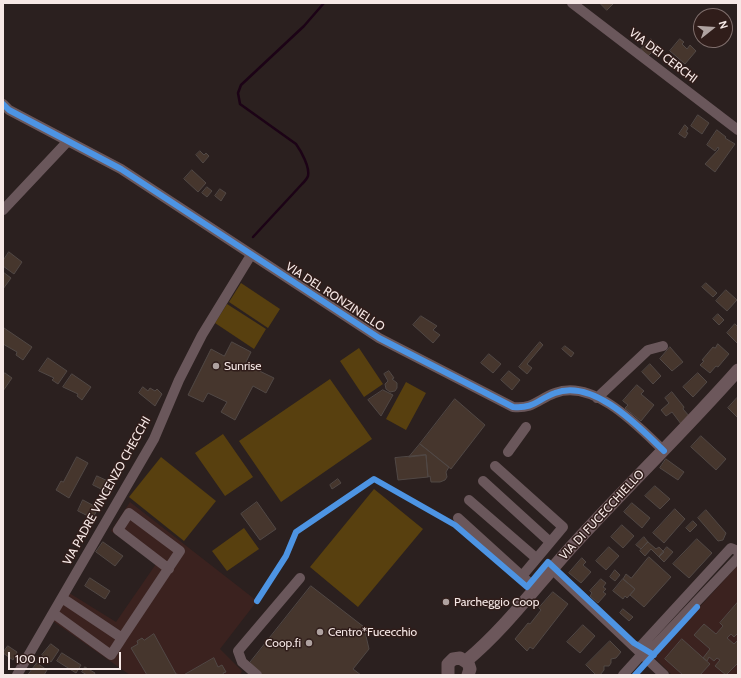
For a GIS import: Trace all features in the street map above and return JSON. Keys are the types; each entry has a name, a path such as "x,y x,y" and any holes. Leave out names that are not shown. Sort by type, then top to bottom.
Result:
{"main road":[{"name":"VIA DI FUCECCHIELLO","path":"448,675 447,668 450,661 456,658 466,660 494,635 552,569 737,373"},
{"path":"466,660 469,666 468,675"}],"street":[{"name":"VIA DEI CERCHI","path":"572,3 738,130"},
{"name":"VIA DEL RONZINELLO","path":"3,104 9,110 121,169 379,338 513,407 523,408 534,405 555,393 565,391 597,398 621,411 664,451"},
{"path":"3,210 68,141"},
{"name":"VIA PADRE VINCENZO CHECCHI","path":"17,675 154,439 202,335 251,255"},
{"path":"597,398 648,350 663,346"},
{"path":"508,452 526,427"},
{"path":"495,466 563,527 522,576"},
{"path":"483,481 550,542"},
{"path":"469,500 536,558"},
{"path":"53,613 111,655 169,569 180,551 129,513 118,530 169,569"},
{"path":"458,518 535,588"},
{"path":"642,654 640,647 731,548 738,551"},
{"path":"623,675 642,654 649,652 738,558"},
{"path":"552,569 664,675"},
{"path":"257,675 242,662 238,651 300,578"},
{"path":"62,598 122,638"}],"shaded area":[{"path":"241,283 280,309 268,328 229,302"},
{"path":"227,304 266,329 254,349 215,323"},
{"path":"359,348 383,384 364,397 340,361"},
{"path":"330,379 372,439 281,502 239,441"},
{"path":"406,382 426,393 406,430 386,419"},
{"path":"223,434 253,477 225,496 195,453"},
{"path":"161,457 216,501 184,541 129,497"},
{"path":"374,489 423,529 358,607 310,567"},
{"path":"130,502 257,601 220,649 242,671 240,675 130,675 50,619 66,591 116,622 156,564 111,531"},
{"path":"244,528 259,549 227,571 212,551"},
{"path":"738,565 738,675 672,675 654,657"}],"building":[{"path":"600,3 614,3 607,10"},
{"path":"651,39 658,46 648,56 641,49"},
{"path":"680,39 684,42 682,44 687,49 690,45 696,51 685,64 670,51"},
{"path":"698,115 709,123 702,134 691,126"},
{"path":"685,125 688,128 686,132 688,133 685,138 679,134"},
{"path":"717,130 726,137 725,138 735,144 715,172 705,164 719,149 718,147 715,151 707,145"},
{"path":"200,151 204,155 206,153 209,156 203,163 196,155"},
{"path":"192,170 206,183 198,192 184,179"},
{"path":"207,187 212,191 207,197 202,193"},
{"path":"220,189 226,193 221,201 215,196"},
{"path":"9,252 22,262 14,274 3,266 3,261"},
{"path":"3,272 11,278 3,289"},
{"path":"706,283 717,293 713,297 702,287"},
{"path":"726,290 737,300 727,311 716,301"},
{"path":"718,314 724,320 719,325 713,319"},
{"path":"421,316 437,326 433,330 440,335 433,343 413,325"},
{"path":"735,324 738,327 738,344 727,333"},
{"path":"4,328 32,347 23,360 16,355 17,352 3,344"},
{"path":"232,342 251,352 245,364 274,378 266,393 253,386 235,420 221,412 227,402 208,393 203,402 188,395 211,349 224,356"},
{"path":"540,342 543,345 527,364 532,368 527,374 519,367"},
{"path":"718,344 729,354 718,367 716,366 710,373 700,365 704,361 702,360 713,347 715,348"},
{"path":"565,346 574,353 571,357 562,349"},
{"path":"670,347 683,362 672,371 660,359"},
{"path":"489,354 501,364 493,373 481,363"},
{"path":"48,358 67,371 58,384 52,380 54,378 39,371"},
{"path":"650,364 661,376 653,384 642,372"},
{"path":"389,371 394,378 392,379 397,383 397,388 395,391 390,392 386,389 385,384 388,381 384,374"},
{"path":"509,371 520,380 512,390 501,380"},
{"path":"5,373 12,378 3,391 3,376"},
{"path":"698,373 707,382 693,397 683,387"},
{"path":"72,374 91,387 82,400 77,396 78,394 63,387"},
{"path":"637,385 644,391 641,394 654,405 641,421 625,408 628,405 623,401"},
{"path":"143,387 148,391 150,388 155,391 157,389 162,394 155,406 139,393"},
{"path":"383,390 393,395 381,416 368,400"},
{"path":"672,392 690,417 681,424 672,412 666,416 661,410 669,403 665,398"},
{"path":"737,398 738,399 738,418 728,408"},
{"path":"455,399 485,425 451,469 420,444"},
{"path":"701,436 726,459 716,470 691,447"},
{"path":"420,444 449,467 446,472 447,477 445,480 440,482 431,482 430,476 428,477 426,455 409,457"},
{"path":"426,455 428,477 398,480 395,458"},
{"path":"77,457 88,463 69,498 56,490 61,481 63,482"},
{"path":"666,459 684,472 678,480 660,468"},
{"path":"97,476 110,482 107,492 93,485"},
{"path":"338,479 341,483 332,489 330,485"},
{"path":"655,486 670,499 660,509 645,496"},
{"path":"83,500 98,508 94,516 92,514 90,517 78,511"},
{"path":"257,502 276,529 260,540 241,514"},
{"path":"632,503 650,518 642,528 624,512"},
{"path":"675,509 685,519 664,543 653,533"},
{"path":"706,510 726,533 723,540 718,541 698,518"},
{"path":"693,521 697,525 690,532 686,528"},
{"path":"622,525 634,536 623,548 611,537"},
{"path":"644,537 648,542 641,549 636,545"},
{"path":"697,539 712,553 689,578 673,564"},
{"path":"103,542 123,556 115,566 96,552"},
{"path":"648,542 656,549 659,547 664,552 659,557 651,549 645,556 640,551"},
{"path":"609,547 619,556 606,570 596,561"},
{"path":"667,547 673,552 664,562 659,557"},
{"path":"649,557 671,577 644,607 630,595 635,589 623,579 626,574 631,578"},
{"path":"582,558 586,562 583,565 591,572 581,583 569,573"},
{"path":"615,570 620,575 615,581 610,577"},
{"path":"90,578 110,591 105,599 85,586"},
{"path":"601,579 606,583 603,587 606,589 603,592 606,594 598,603 590,596 592,593 590,591"},
{"path":"623,579 635,589 627,598 625,596 623,599 613,591"},
{"name":"Centro*Fucecchio","path":"311,586 364,627 369,649 353,669 361,675 262,675 249,664"},
{"path":"553,592 568,604 533,649 530,647 527,651 515,639 528,623 530,624 541,610 539,608"},
{"path":"738,602 738,633 734,637 731,634 727,638 734,644 738,640 738,663 726,675 715,666 720,660 717,658 714,661 709,657 707,661 703,658 710,649 694,635 704,624 716,634 723,626 720,623"},
{"path":"623,609 633,617 629,621 620,613"},
{"path":"583,625 595,636 580,653 567,642"},
{"path":"154,634 176,674 181,675 147,675 131,648 138,644 137,641 142,638 144,640"},
{"path":"682,639 710,664 700,675 683,675 665,659"},
{"path":"610,641 621,652 616,658 611,659 609,666 604,666 604,670 600,675 596,675 586,665"},
{"path":"51,644 59,650 51,662 42,655"},
{"path":"8,646 17,652 13,660 3,653"},
{"path":"62,653 81,665 76,673 57,661"},
{"path":"214,658 218,667 222,665 226,672 223,673 224,675 184,675"},
{"path":"37,663 47,670 44,675 28,675"},
{"path":"85,667 95,673 94,675 87,675 82,672"}],"waterway":[{"path":"253,237 305,180 308,176 308,168 305,159 296,144 240,104 238,93 241,85 304,26 324,3"}],"cycle path":[{"path":"3,104 9,110 121,169 379,338 513,407 531,405 555,393 570,390 585,392 615,408 642,430 664,451"},
{"path":"257,601 286,556 296,532 374,479 455,525 527,587 548,562 634,643 654,655"},
{"path":"635,675 697,607"}],"place":[{"name":"Sunrise","path":"216,366"},
{"name":"Parcheggio Coop","path":"446,602"},
{"name":"Centro*Fucecchio","path":"320,632"},
{"name":"Coop.fi","path":"309,643"}]}
